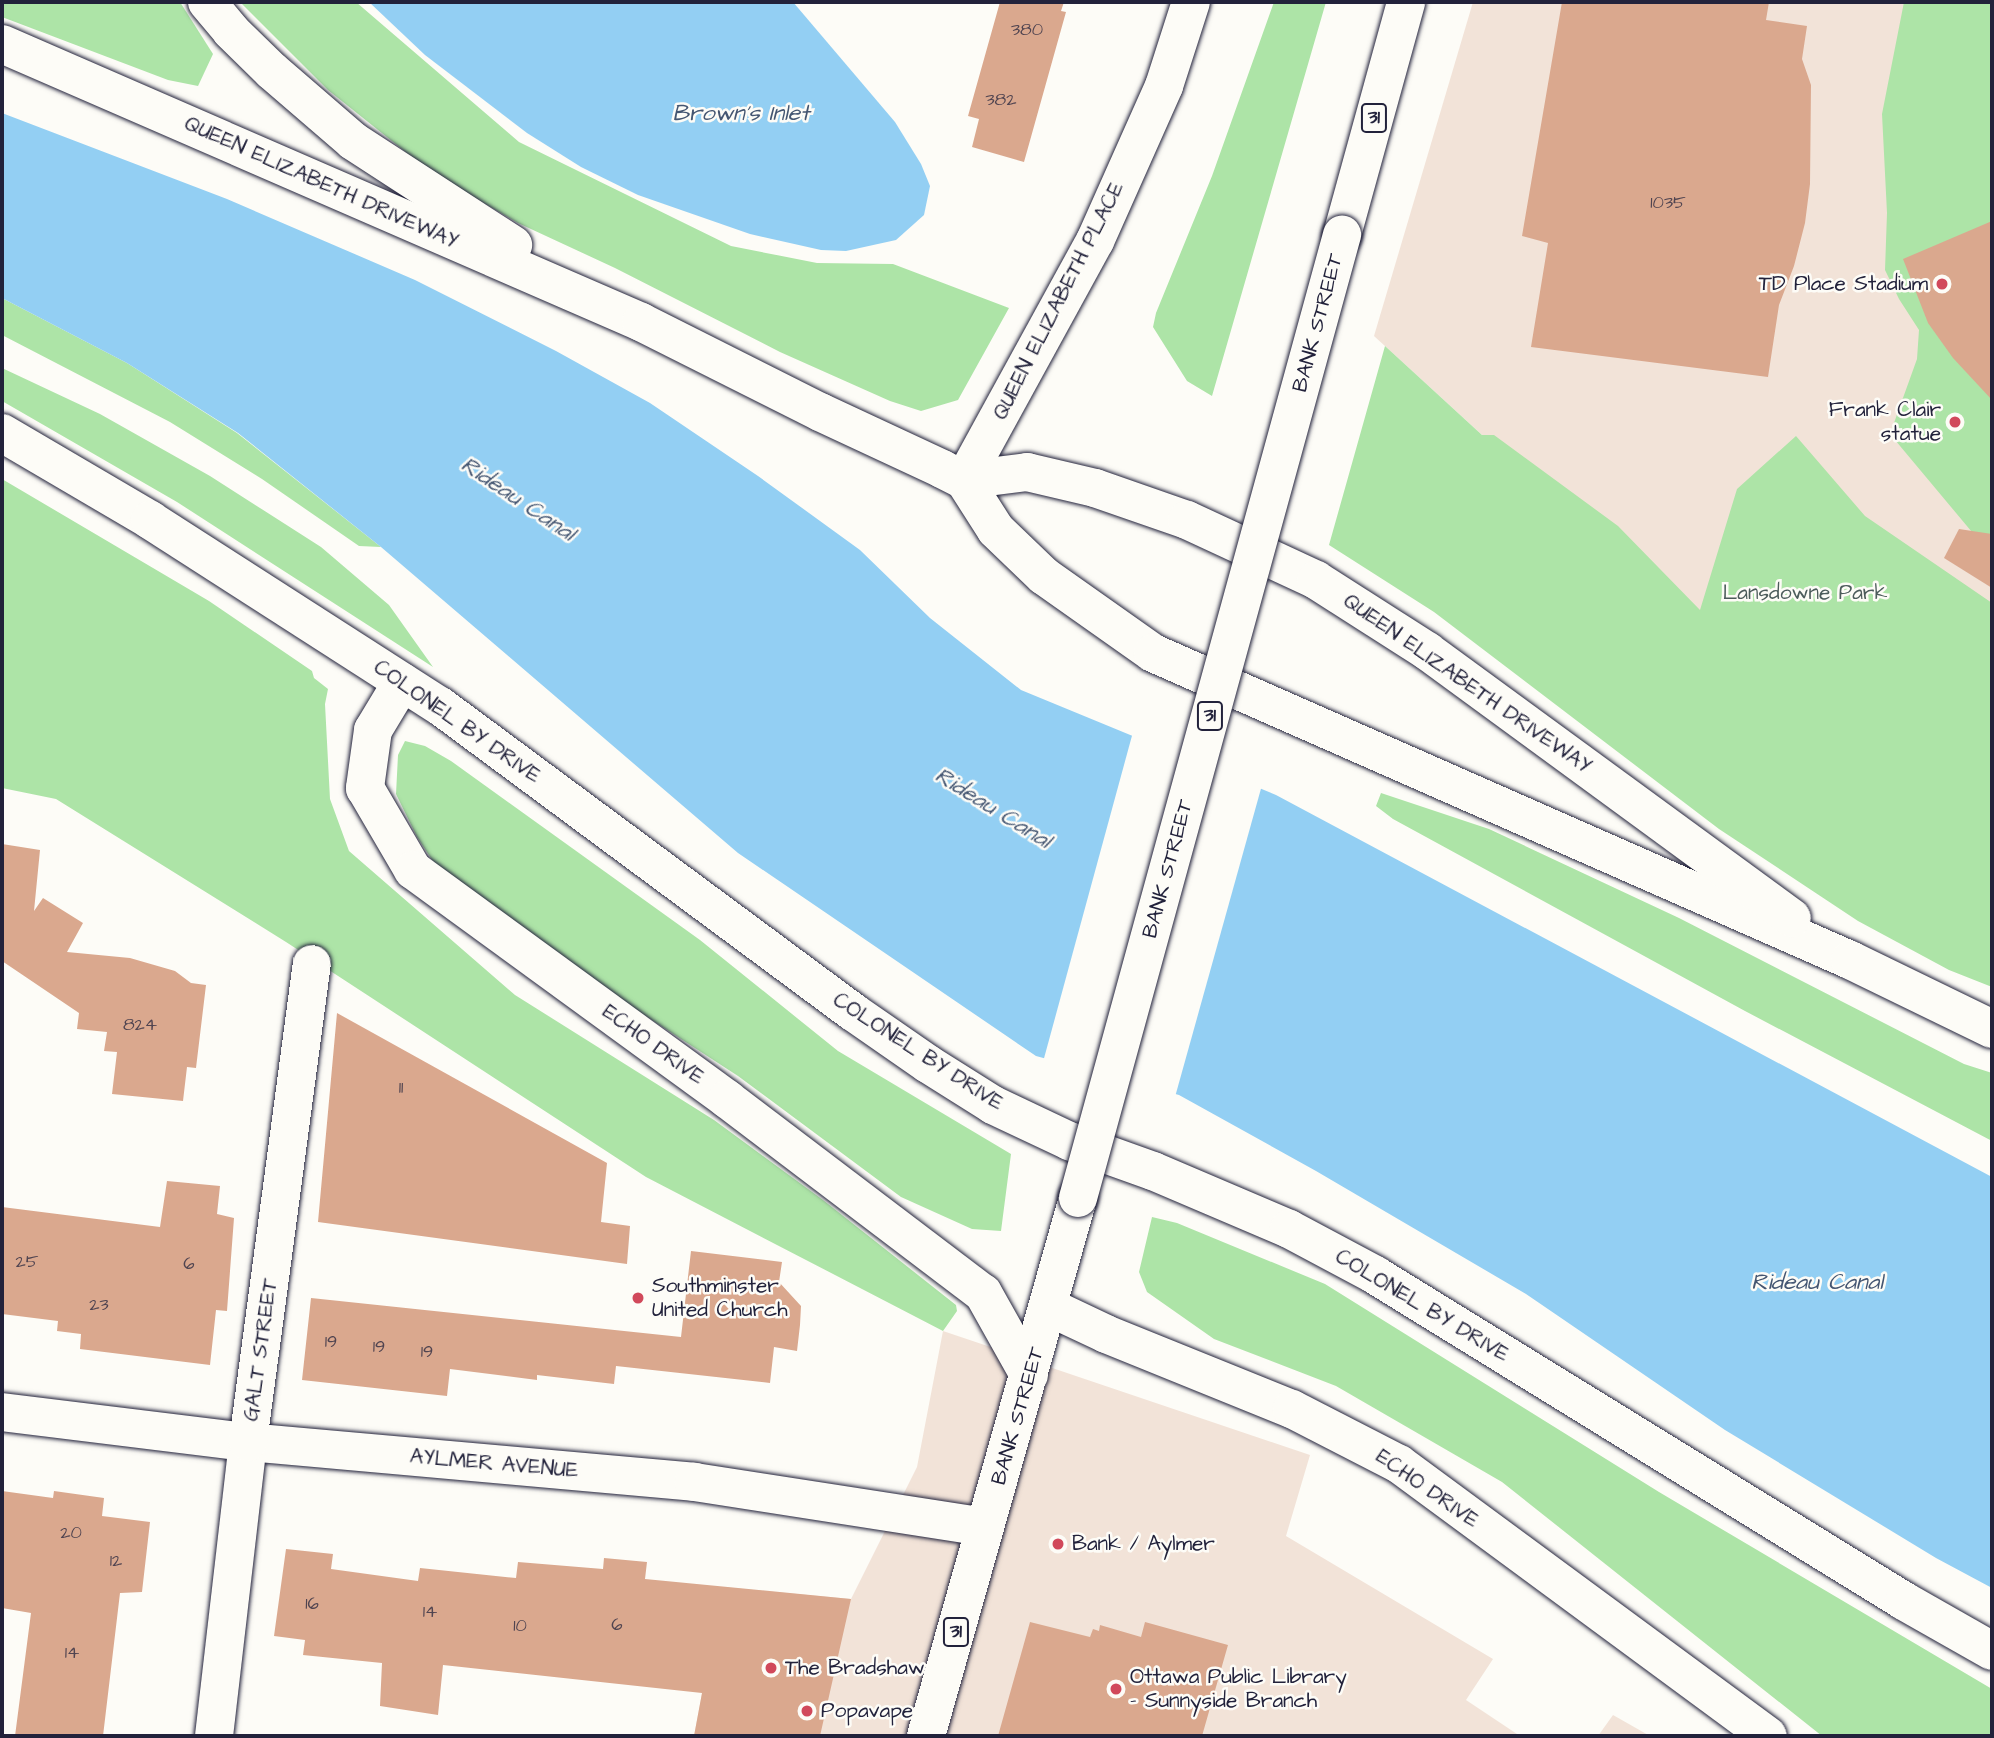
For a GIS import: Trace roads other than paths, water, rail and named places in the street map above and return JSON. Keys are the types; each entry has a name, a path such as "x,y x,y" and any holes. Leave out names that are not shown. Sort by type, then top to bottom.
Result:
{"main road":[{"name":"QUEEN ELIZABETH DRIVEWAY","path":"207,2 231,31 272,71 353,141 474,221 641,322"},
{"name":"QUEEN ELIZABETH PLACE","path":"964,481 1095,241 1164,86 1191,2"},
{"name":"BANK STREET","path":"926,1736 1049,1307 1406,2"},
{"name":"QUEEN ELIZABETH DRIVEWAY","path":"2,44 641,322 964,481 996,530 1044,576 1153,653 1850,960 1992,1029"},
{"name":"COLONEL BY DRIVE","path":"2,433 150,520 440,706 853,1012 993,1105 1069,1141 1153,1171 1289,1229 1375,1275 1892,1594 1992,1651"},
{"name":"QUEEN ELIZABETH DRIVEWAY","path":"964,481 1027,472 1095,488 1187,520 1316,580 1427,651 1850,960"},
{"name":"ECHO DRIVE","path":"402,681 373,730 365,788 413,870 727,1099 983,1293 1030,1375"},
{"name":"GALT STREET","path":"214,1736 248,1442 312,964"},
{"name":"ECHO DRIVE","path":"1049,1307 1106,1334 1292,1409 1399,1464 1768,1736"},
{"name":"AYLMER AVENUE","path":"2,1412 248,1442 694,1482 985,1527"}],"water":[{"name":"Brown's Inlet","path":"369,2 793,2 895,122 921,164 930,186 924,215 896,240 846,251 821,250 750,234 638,195 581,167 527,133 425,55"},
{"name":"Rideau Canal","path":"2,113 227,199 415,280 556,351 650,403 758,476 860,550 930,618 1021,690 1276,795 1992,1177 1992,1588 1936,1558 1725,1430 1526,1294 1316,1171 1179,1095 1036,1056 738,853 381,547 238,433 127,363 2,298"}],"place":[{"name":"TD Place Stadium","path":"1942,284"},
{"name":"Frank Clair statue","path":"1955,422"},
{"name":"Southminster United Church","path":"638,1298"},
{"name":"Bank / Aylmer","path":"1058,1544"},
{"name":"The Bradshaw","path":"771,1668"},
{"name":"Ottawa Public Library - Sunnyside Branch","path":"1116,1689"},
{"name":"Popavape","path":"807,1711"}],"park label":[{"name":"Lansdowne Park","path":"1805,593"}]}
